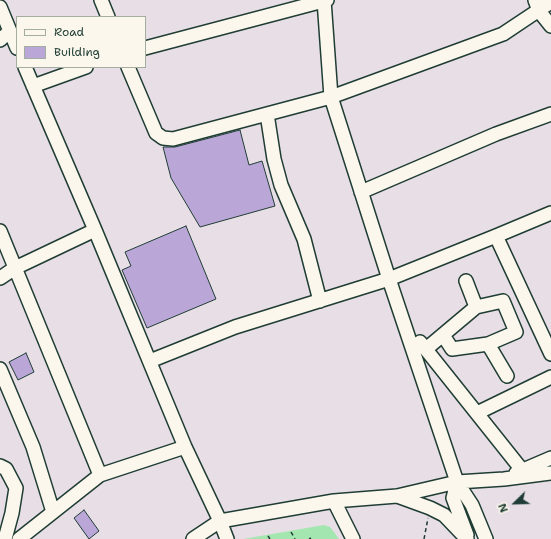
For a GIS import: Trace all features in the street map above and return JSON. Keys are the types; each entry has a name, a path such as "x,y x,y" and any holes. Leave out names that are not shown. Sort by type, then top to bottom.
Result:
{"street":[{"path":"101,0 108,16"},
{"path":"146,48 325,0 331,97 389,279 457,482 472,505 486,539"},
{"path":"128,68 156,133 163,138 172,139 331,97 503,34 537,5 551,2"},
{"path":"537,5 551,26"},
{"path":"0,7 16,46"},
{"path":"0,40 10,31"},
{"path":"25,68 95,230 185,447 227,539"},
{"path":"33,86 83,68"},
{"path":"267,114 274,159 281,185 304,239 320,301"},
{"path":"361,192 496,134 551,114"},
{"path":"150,361 235,328 389,279 551,213"},
{"path":"0,278 15,268 95,230"},
{"path":"0,231 100,475"},
{"path":"496,236 551,354"},
{"path":"466,281 476,307"},
{"path":"426,349 476,307 503,301 516,332 488,344 452,349 443,335"},
{"path":"403,321 522,470"},
{"path":"488,344 507,376"},
{"path":"0,369 33,447 53,512"},
{"path":"477,413 551,377"},
{"path":"19,539 100,475 185,447"},
{"path":"504,479 551,458"},
{"path":"0,466 6,469 16,488 12,513 5,539"},
{"path":"193,539 220,521 334,501 397,496 457,482 504,479 551,473"},
{"path":"457,482 453,498 468,539"},
{"path":"397,496 430,508 444,515 468,539"},
{"path":"334,501 353,539"}],"path":[{"path":"291,532 294,539"}],"green space":[{"path":"324,525 330,527 339,539 243,539"}],"building":[{"path":"240,130 249,165 262,161 275,206 200,227 171,178 163,147 175,147"},
{"path":"186,226 216,299 147,328 122,270 131,266 125,252"},
{"path":"26,353 34,372 18,380 9,362"},
{"path":"84,510 99,531 89,539 74,518"}]}
